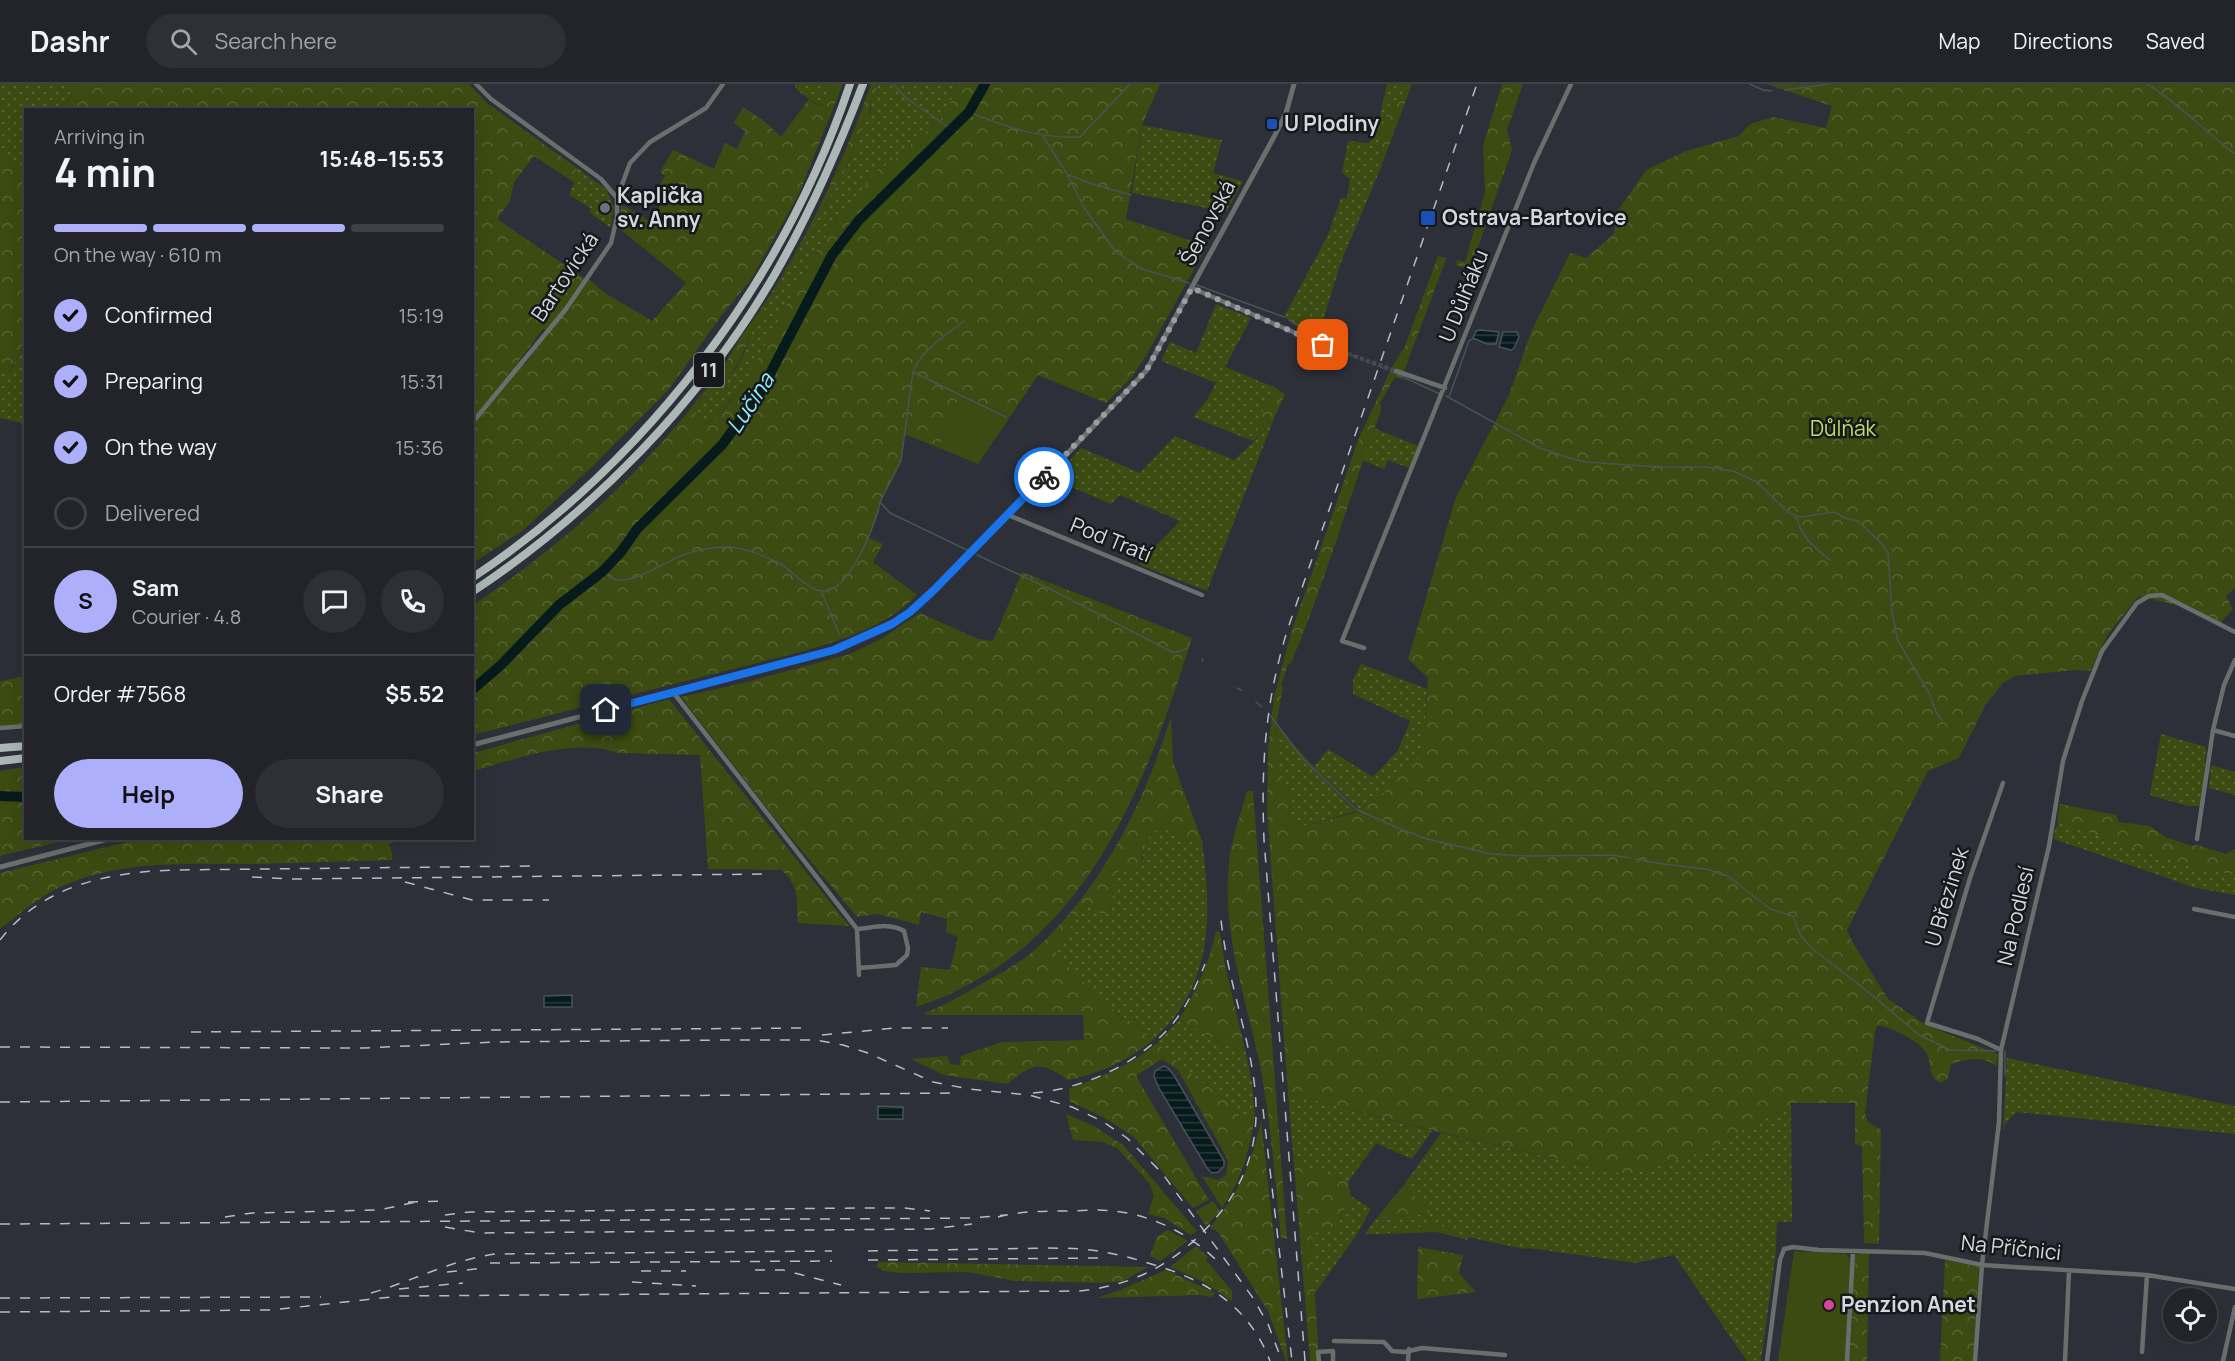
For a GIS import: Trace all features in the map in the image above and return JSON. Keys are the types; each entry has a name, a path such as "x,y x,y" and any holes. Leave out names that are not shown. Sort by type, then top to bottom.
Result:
{"highway":[{"name":"11","path":"474,577 537,530 579,493 627,447 681,387 730,321 764,269 823,153 850,84"},
{"name":"11","path":"474,591 537,545 612,479 662,427 715,362 774,275 845,133 863,84"},
{"path":"0,748 24,746"},
{"path":"0,761 24,758"}],"street":[{"path":"476,84 491,99 601,179 617,198"},
{"name":"Bartovická","path":"474,421 566,309 610,243 617,217 617,198 630,164 650,142 706,108 723,84"},
{"name":"Šenovská","path":"474,744 834,650 882,629 910,612 1008,515 1146,371 1275,135 1286,112 1294,84"},
{"name":"U Důlňáku","path":"1364,648 1342,641 1534,163 1571,84"},
{"path":"1192,288 1323,345"},
{"path":"1396,371 1445,388"},
{"name":"Pod Tratí","path":"1008,515 1202,595"},
{"name":"Na Podlesí","path":"1975,1361 1974,1342 1999,1122 2001,1050 2049,846 2063,761 2082,701 2102,651 2137,603 2149,596 2162,595 2235,632"},
{"path":"2197,839 2213,730 2224,685 2235,660"},
{"path":"672,692 858,929 860,975"},
{"path":"0,728 24,726"},
{"path":"2213,730 2235,736"},
{"name":"U Březinek","path":"2001,1050 1978,1039 1927,1023 1970,878 2003,783"},
{"path":"0,867 104,840"},
{"path":"2194,909 2235,917"},
{"path":"858,929 884,926 899,928 904,931 908,948 907,955 896,965 859,968"},
{"name":"Na Příčnici","path":"1767,1361 1780,1260 1784,1250 1793,1247 1925,1253 1982,1265 2147,1275 2235,1289"},
{"path":"1847,1361 1853,1251"},
{"path":"2065,1361 2069,1271"},
{"path":"2142,1352 2147,1275"},
{"path":"2223,1361 2235,1306"},
{"path":"1334,1341 1384,1342 1392,1351 1405,1352 1409,1349 1422,1348 1505,1354"},
{"path":"1408,1361 1409,1349"},
{"path":"1319,1361 1318,1352 1333,1351 1333,1361"}],"green space":[{"path":"0,84 75,84 74,92 63,108 24,108 23,166 0,156"},
{"path":"75,84 469,84 487,103 577,168 572,181 534,156 514,182 510,201 497,219 582,277 590,280 605,293 652,321 686,283 620,229 621,204 654,224 662,199 654,194 665,176 660,172 673,150 714,169 725,143 737,149 745,131 734,123 743,107 764,121 781,137 809,99 816,105 822,106 831,84 843,84 798,196 750,281 724,312 669,389 594,465 522,531 474,562 474,108 63,108 74,92","holes":["543,329 550,330 525,364 519,361"]},
{"path":"794,84 831,84 824,104 819,106 797,90"},
{"path":"871,84 878,84 871,102 869,118 863,126 845,171 758,319 739,362 729,377 717,381 700,399 696,414 706,423 721,413 745,383 809,263 837,219 881,166 887,165 948,112 956,84 1160,84 1142,125 1126,219 1207,246 1147,354 1131,378 1106,403 1038,375 1010,417 961,393 939,448 904,434 901,461 877,508 880,509 869,538 883,544 873,562 917,595 892,615 865,630 804,651 474,735 474,604 533,562 591,514 645,461 715,378 782,276 816,214 859,117"},
{"path":"878,84 956,84 948,112 887,165 837,219 809,263 745,383 715,419 706,423 696,414 701,399 711,386 728,377 738,366 758,319 845,171 863,125 871,113 871,102"},
{"path":"1387,84 1407,84 1402,96 1391,103 1381,130 1380,170 1341,262 1319,337 1284,317 1328,235 1341,198 1347,198 1350,179 1342,173 1348,141 1368,143 1375,137"},
{"path":"1407,84 1412,84 1380,170 1381,130 1391,103 1402,96"},
{"path":"1502,84 1523,84 1507,130 1512,150 1470,270 1456,265 1457,260 1465,262 1485,192 1483,146"},
{"name":"Důlňák","path":"1767,84 2235,84 2235,588 2226,596 2233,609 2220,623 2193,609 2139,596 2108,634 2090,671 2075,670 2015,676 2003,683 1986,704 1959,758 1928,771 1847,930 1888,999 1926,1025 1998,1054 1996,1066 1980,1059 1951,1064 1948,1078 1942,1083 1934,1078 1928,1056 1923,1048 1895,1031 1877,1026 1865,1113 1868,1122 1881,1130 1879,1244 1864,1243 1862,1146 1855,1144 1855,1103 1791,1103 1791,1106 1693,1155 1629,1175 1430,1130 1288,1093 1267,811 1268,750 1274,697 1291,633 1359,438 1392,367 1405,346 1438,256 1447,258 1401,379 1395,377 1380,403 1381,411 1326,570 1281,686 1283,687 1276,725 1279,774 1293,794 1287,819 1305,826 1353,813 1381,797 1406,763 1418,762 1424,738 1428,678 1408,659 1456,497 1509,395 1531,332 1570,253 1586,258 1614,234 1617,212 1646,170 1686,151 1739,136 1750,124 1773,117 1826,128 1832,106"},
{"path":"1142,125 1222,140 1213,173 1243,181 1226,212 1132,193"},
{"path":"0,156 24,165 24,346 9,372 0,372"},
{"path":"577,168 606,189 614,207 611,228 589,212 592,209 569,195"},
{"path":"1216,304 1251,318 1225,367 1274,387 1250,440 1193,417 1207,400 1216,383 1161,361 1170,342 1196,353"},
{"path":"24,346 24,424 0,418 0,372 10,372"},
{"path":"1274,387 1285,394 1275,416 1269,418 1263,433 1253,441 1250,440"},
{"path":"961,393 1010,417 978,464 939,448"},
{"path":"1275,416 1207,591 1138,564 1180,521 1120,495 1111,504 1053,479 1081,448 1140,473 1175,436 1234,460 1263,433 1269,418"},
{"path":"1374,428 1418,446 1409,468 1388,460 1384,469 1362,460"},
{"path":"1022,572 1192,638 1152,753 1128,808 1099,859 1065,906 1024,947 974,981 916,1007 921,967 950,970 958,937 946,932 947,919 921,912 919,925 878,914 857,917 773,816 681,697 850,654 881,639 920,613 978,639 993,641"},
{"path":"1361,664 1427,689 1424,738 1418,762 1406,764 1381,797 1359,809 1314,768 1313,770 1356,811 1305,826 1287,819 1293,794 1279,775 1276,725 1314,767 1328,749 1373,777 1398,750 1410,721 1353,694 1353,679"},
{"path":"24,676 24,726 0,728 0,681"},
{"path":"669,699 849,926 798,923 794,888 781,870 708,869 700,755 618,753 583,747 564,748 474,771 474,753"},
{"path":"1171,717 1173,762 1202,841 1191,842 1161,827 1154,832 1146,841 1136,869 1120,870 1114,876 1111,913 1101,913 1085,904 1055,952 1100,1000 1154,1039 1114,1065 1068,1080 1050,1069 1037,1067 1031,1068 1007,1084 944,1075 911,1059 947,1056 950,1064 960,1065 961,1056 1002,1042 1084,1040 1083,1015 928,1015 924,1013 952,1001 1002,973 1032,952 1062,922 1083,896 1120,840 1149,779"},
{"path":"2161,734 2206,747 2203,794 2199,806 2188,806 2150,794"},
{"path":"2211,765 2235,772 2235,795 2209,788"},
{"path":"24,767 24,840 66,840 0,856 0,771"},
{"path":"1247,791 1253,791 1287,1239 1281,1238 1261,1070 1236,960 1228,905 1231,848"},
{"path":"2060,804 2116,815 2119,822 2150,826 2165,837 2192,846 2197,845 2226,854 2235,849 2235,875 2191,867 2057,823"},
{"path":"2059,822 2191,867 2235,875 2235,895 2196,888 2054,839"},
{"path":"1161,827 1191,842 1202,841 1207,909 1203,953 1197,975 1176,1015 1154,1039 1100,1000 1055,952 1085,904 1101,913 1111,913 1114,876 1120,870 1143,859 1147,840"},
{"path":"135,840 402,840 389,844 392,860 158,865 107,872 60,887 36,901 0,929 0,873"},
{"path":"1216,931 1220,932 1225,966 1245,1049 1226,1045 1179,1020 1201,977"},
{"path":"1179,1020 1226,1045 1245,1049 1252,1083 1255,1116 1250,1115 1243,1120 1227,1100 1191,1074 1157,1043"},
{"path":"1157,1043 1191,1074 1227,1100 1243,1120 1250,1115 1255,1116 1244,1164 1222,1208 1202,1176 1218,1180 1226,1175 1228,1160 1178,1070 1162,1059 1136,1076 1209,1200 1193,1208 1133,1136 1103,1117 1070,1102 1069,1089 1126,1064"},
{"path":"2007,1058 2235,1106 2235,1134 2016,1112 2005,1124 2003,1132"},
{"path":"1288,1093 1432,1131 1412,1159 1376,1143 1348,1182 1294,1164"},
{"path":"1791,1106 1792,1222 1777,1222 1776,1251 1761,1361 1747,1361 1674,1255 1636,1263 1524,1249 1468,1237 1467,1240 1457,1237 1442,1223 1384,1234 1365,1234 1375,1220 1432,1213 1404,1185 1441,1133 1629,1175 1693,1155"},
{"path":"1066,1114 1094,1126 1124,1146 1197,1231 1191,1235 1164,1218 1148,1214 1154,1196 1149,1183 1117,1148 1102,1142 1073,1140"},
{"path":"1261,1121 1288,1361 1286,1361 1268,1311 1218,1232 1210,1228 1243,1178"},
{"path":"1294,1164 1348,1182 1352,1202 1343,1211 1336,1232 1311,1233 1319,1361 1310,1361"},
{"path":"1404,1185 1432,1213 1375,1220"},
{"path":"1351,1196 1371,1209 1357,1234 1313,1296 1311,1232 1336,1232 1343,1211 1352,1202"},
{"path":"1213,1201 1220,1211 1206,1226 1196,1211"},
{"path":"1442,1223 1457,1237 1436,1232 1384,1234"},
{"path":"1168,1230 1188,1241 1160,1261 1150,1256 1157,1236"},
{"path":"1196,1246 1208,1257 1206,1260 1232,1291 1232,1301 1202,1281 1170,1267"},
{"path":"1418,1247 1463,1255 1459,1273 1476,1292 1417,1299"},
{"path":"1794,1251 1846,1254 1850,1259 1845,1361 1778,1361"},
{"path":"1869,1252 1867,1361 1849,1361 1855,1255"},
{"path":"1945,1260 1979,1267 1973,1361 1940,1361"},
{"path":"878,1262 1148,1267 1123,1281 1103,1283 1015,1281 968,1272 902,1273 883,1271 876,1266"},
{"path":"1166,1270 1215,1293 1212,1297 1200,1295 1097,1298 1120,1290"}],"shaded area":[{"path":"1476,331 1499,332 1496,344 1487,344 1473,338"},
{"path":"1503,332 1517,332 1519,337 1511,350 1499,347"},
{"path":"572,995 572,1007 544,1007 544,996"},
{"path":"1164,1066 1175,1077 1224,1161 1224,1166 1218,1172 1212,1173 1207,1168 1160,1090 1154,1077 1155,1071"},
{"path":"878,1106 903,1107 903,1119 878,1119"}],"waterway":[{"path":"893,84 906,98 951,129"},
{"name":"Lučina","path":"474,688 501,665 559,605 602,572 621,552 637,529 722,445 760,393 832,255 859,220 969,112 985,84"},
{"path":"969,112 1023,131 1051,136 1080,137 1130,84"},
{"path":"1750,84 1772,91"},
{"path":"1785,90 1829,84"},
{"path":"2147,84 2235,154"},
{"path":"1043,136 1067,174 1085,209 1116,252 1142,269 1189,283"},
{"path":"1069,175 1131,195"},
{"path":"1194,284 1284,317"},
{"path":"1289,320 1323,342"},
{"path":"880,502 901,461 913,372 922,356 964,321"},
{"path":"1449,397 1469,341 1472,339"},
{"path":"1346,353 1356,357"},
{"path":"1390,371 1440,394"},
{"path":"913,372 1006,417"},
{"path":"1446,396 1540,448 1569,458 1586,462 1658,467 1706,467 1733,471 1757,482 1789,513 1800,517 1834,512 1858,521 1888,553 1892,612 1898,641 1942,720"},
{"path":"602,572 618,580 626,580 691,553 712,548 734,547 754,552 779,563 809,586 822,591 829,590 846,577 862,552 874,524 880,502 890,513 967,550"},
{"path":"1796,517 1805,536 1830,560"},
{"path":"977,555 1050,589 1174,653 1188,648"},
{"path":"822,593 839,634"},
{"path":"1237,688 1241,690"},
{"path":"1256,702 1262,707"},
{"path":"1270,715 1303,759 1356,809 1398,828 1427,839 1491,854 1612,855 1631,858"},
{"name":"Lučina","path":"0,796 24,797"},
{"path":"1635,859 1706,869 1728,876 1770,909 1793,916 1801,936 1813,949 1919,1035 1950,1050 1996,1051"},
{"path":"2005,1051 2005,1076"}],"tunnel":[{"path":"1323,345 1396,371"}],"railway":[{"path":"1305,1361 1264,840 1263,786 1269,709 1287,631 1477,84"},
{"path":"0,940 17,921 36,906 57,894 79,885 126,874 174,870 536,866"},
{"path":"252,877 292,879 768,874"},
{"path":"405,882 472,900 549,900"},
{"path":"0,1312 271,1310 400,1296 1079,1291 1097,1289 1130,1280 1159,1266 1200,1235 1231,1197 1249,1159 1256,1122 1254,1084 1228,964 1221,920"},
{"path":"1033,1093 1054,1090 1095,1078 1115,1069 1152,1045 1180,1014 1205,964"},
{"path":"191,1032 810,1028"},
{"path":"822,1035 895,1028 948,1028"},
{"path":"0,1047 364,1048 494,1042 734,1040 815,1040 843,1045 868,1053 933,1082 969,1089 1029,1095 1072,1107 1102,1121 1127,1138 1162,1173 1253,1298 1268,1324 1282,1361"},
{"path":"0,1102 958,1093"},
{"path":"1263,1109 1292,1361"},
{"path":"408,1202 444,1201"},
{"path":"225,1217 252,1213 379,1210 416,1202"},
{"path":"445,1215 470,1212 859,1208 905,1208 930,1211"},
{"path":"998,1217 1041,1211 1102,1210 1128,1213 1158,1222 1186,1236 1222,1266"},
{"path":"0,1224 973,1218 1006,1215"},
{"path":"445,1227 480,1233 931,1229 972,1224"},
{"path":"868,1251 1070,1248 1131,1258 1188,1277 1222,1297 1250,1324 1270,1361"},
{"path":"371,1293 463,1261 495,1254 832,1251"},
{"path":"868,1260 1099,1258"},
{"path":"490,1263 832,1261"},
{"path":"447,1272 485,1268"},
{"path":"755,1270 783,1270 841,1285"},
{"path":"641,1271 686,1271"},
{"path":"632,1282 696,1286"},
{"path":"399,1289 463,1283"},
{"path":"0,1298 321,1297"}],"way so far":[{"path":"1044,477 1146,371 1192,288 1323,345"}],"place":[{"name":"U Plodiny","path":"1272,124"},
{"name":"Kaplička sv. Anny","path":"605,208"},
{"name":"Ostrava-Bartovice","path":"1428,218"},
{"name":"Penzion Anet","path":"1829,1305"}],"route":[{"path":"606,710 834,650 892,624 910,612 957,568 1044,477"}]}
